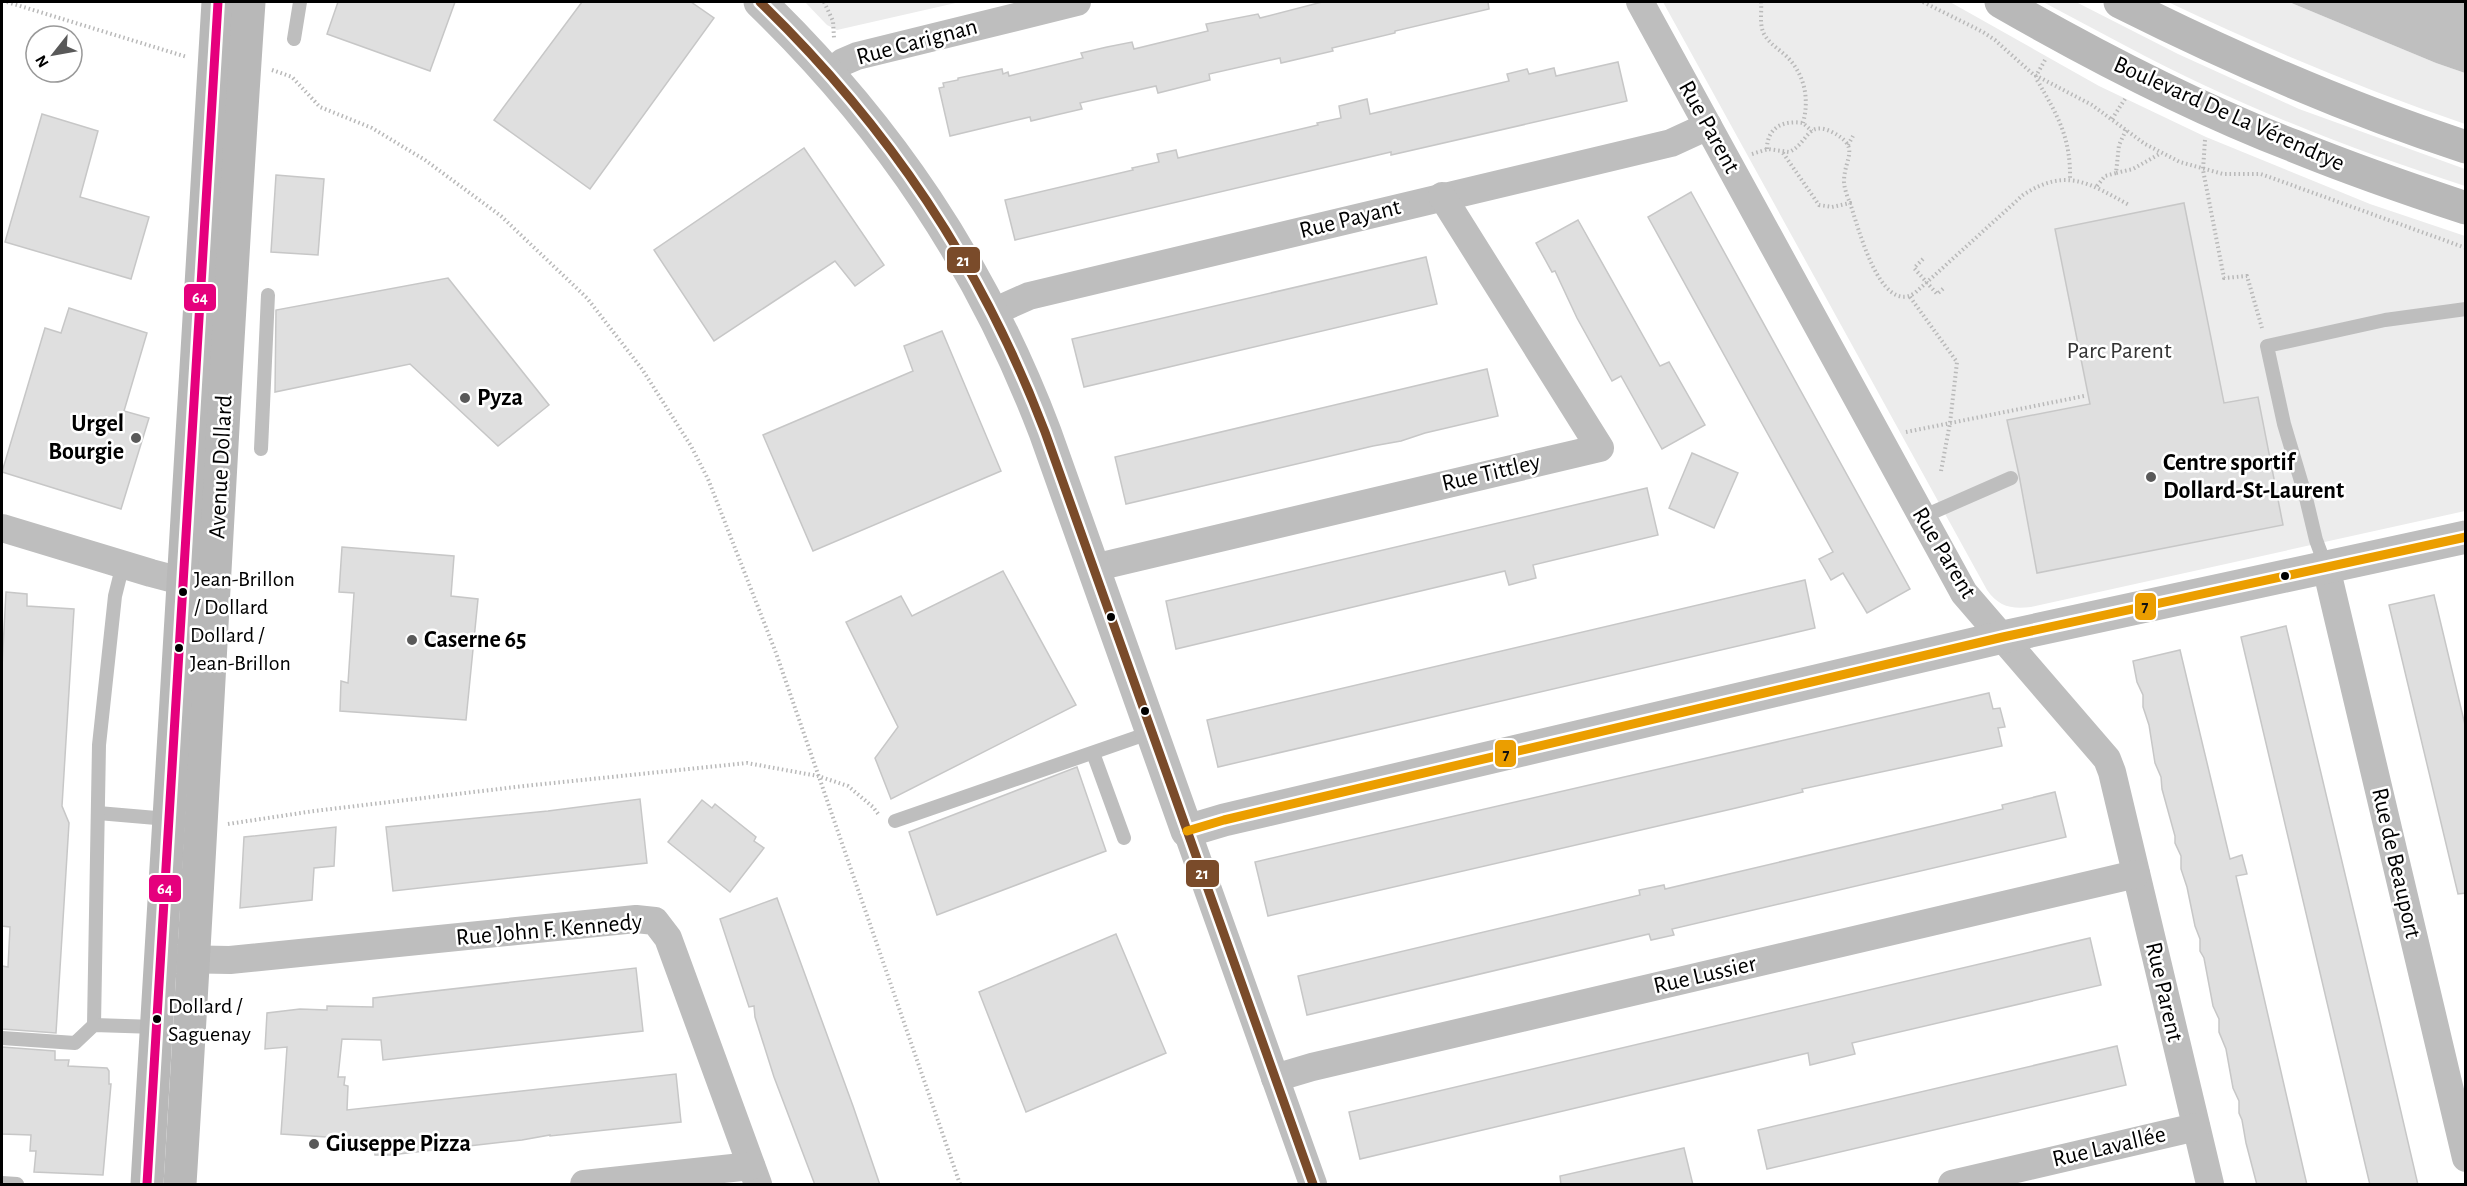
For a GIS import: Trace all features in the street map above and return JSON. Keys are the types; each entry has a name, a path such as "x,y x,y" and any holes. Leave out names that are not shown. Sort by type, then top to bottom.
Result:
{"main road":[{"name":"Avenue Dollard","path":"180,1185 215,589 224,150 215,65 218,2"},
{"name":"Avenue Dollard","path":"147,1185 182,582 193,444 224,150 249,2"},
{"name":"Boulevard De La Vérendrye","path":"2001,2 2109,61 2217,113 2303,150 2466,208"},
{"path":"2120,2 2278,77 2466,147"}],"street":[{"path":"760,2 830,72 876,129 956,247 993,312 1029,391 1313,1185"},
{"name":"Rue Carignan","path":"830,72 843,62 857,56 1077,2"},
{"name":"Rue Parent","path":"1640,2 1964,593 2107,759 2210,1185"},
{"name":"Rue Payant","path":"993,312 1029,296 1671,143 1708,126"},
{"name":"Rue Tittley","path":"1093,568 1600,448 1442,196"},
{"path":"3,532 182,582 215,589"},
{"path":"1187,831 1224,820 2003,637 2466,537"},
{"name":"Rue de Beauport","path":"2326,567 2466,1158"},
{"name":"Rue Lussier","path":"1275,1078 1323,1064 2136,874"},
{"name":"Rue John F. Kennedy","path":"160,958 194,961 230,960 636,919 655,921 668,938 754,1175"},
{"name":"Rue Lavallée","path":"1952,1185 2196,1127"},
{"path":"584,1185 754,1175"}],"lane":[{"path":"294,39 300,2"},
{"path":"261,449 268,296"},
{"path":"2326,567 2316,540 2284,424 2267,346 2385,320 2466,309"},
{"path":"1922,517 2011,478"},
{"path":"94,1025 99,745 115,596 123,564"},
{"path":"895,821 1152,732"},
{"path":"1093,753 1124,838"},
{"path":"98,813 168,819"},
{"path":"2,1038 75,1042 94,1025 156,1027"},
{"path":"2,1183 17,1185"}],"path":[{"path":"7,2 215,65"},
{"path":"825,2 835,32"},
{"path":"1761,2 1762,28 1767,39 1793,63 1802,79 1806,95 1803,123"},
{"path":"1923,2 1989,36 2036,76 2076,95 2161,153 2189,166 2223,174 2261,174 2466,248"},
{"path":"1772,55 1777,48"},
{"path":"2036,76 2048,54"},
{"path":"262,66 292,77 320,107 372,128 425,160 501,216 587,298 642,369 691,446 708,479 776,653 960,1185"},
{"path":"2036,76 2061,120 2071,160 2070,180"},
{"path":"2112,119 2127,96"},
{"path":"1767,149 1769,136 1778,126 1790,122 1803,123 1812,131"},
{"path":"1749,155 1767,149 1783,153 1795,150 1812,131 1820,128 1842,138 1851,156 1844,178 1844,188 1874,268 1884,286 1900,298 1910,297 2023,195 2038,185 2070,180 2097,186 2129,205"},
{"path":"2116,173 2119,145 2126,130"},
{"path":"2208,134 2204,146 2203,170 2224,278 2247,276 2267,346"},
{"path":"1848,146 1853,135"},
{"path":"1783,153 1819,205 1832,207 1851,203"},
{"path":"2097,186 2105,176 2133,169 2161,153"},
{"path":"1923,260 1914,268 1937,294 1945,287"},
{"path":"1910,297 1957,362 1950,423 1941,471"},
{"path":"1901,433 2084,396"},
{"path":"224,825 314,811 524,786 747,763 818,776 848,786 885,820 895,821"}],"green space":[{"path":"805,2 960,2 837,30 827,25"},
{"name":"Parc Parent","path":"1663,2 1950,2 2099,86 2206,137 2370,204 2465,236 2465,511 2031,607 2006,606 1996,600 1987,590"},
{"path":"2043,2 2076,2 2178,54 2299,109 2465,169 2465,186 2378,157 2249,105 2165,66"},
{"path":"2168,2 2289,2 2465,73 2465,124 2315,67"}],"shaded area":[{"path":"2289,2 2465,2 2465,73 2436,63"}],"building":[{"path":"338,2 455,2 430,71 327,34"},
{"path":"582,2 691,2 714,18 590,189 494,120"},
{"path":"1322,2 1488,2 1489,9 1395,31 1395,33 1332,48 1333,51 1281,63 1280,58 1209,74 1210,80 1158,93 1156,86 1080,103 1082,109 1031,121 1030,117 950,136 939,88 944,87 943,83 1002,69 1003,74 1008,72 1009,76 1083,58 1081,53 1132,42 1134,49 1208,31 1206,24 1258,14 1260,18"},
{"path":"1618,62 1627,101 1391,155 1391,152 1015,240 1005,200 1133,170 1132,168 1159,162 1157,154 1176,150 1178,158 1318,125 1317,123 1341,118 1339,106 1367,99 1370,114 1509,81 1507,74 1527,69 1529,74 1554,68 1556,76"},
{"path":"42,114 98,131 80,197 149,217 131,279 5,242"},
{"path":"804,148 884,265 855,286 835,261 714,341 654,250"},
{"path":"276,175 324,179 318,255 271,252"},
{"path":"1691,192 1910,589 1867,613 1843,573 1831,580 1819,559 1833,552 1648,217"},
{"path":"2184,203 2224,403 2258,397 2283,525 2037,573 2007,420 2090,404 2055,229"},
{"path":"1578,220 1660,366 1669,362 1705,425 1662,449 1621,376 1612,381 1577,318 1555,271 1552,272 1536,243"},
{"path":"1426,257 1437,304 1084,387 1072,339"},
{"path":"448,278 549,405 498,446 410,364 275,392 276,310"},
{"path":"69,308 147,333 124,411 149,418 121,509 2,472 45,328 61,333"},
{"path":"942,331 1001,471 813,551 763,435 913,371 904,346"},
{"path":"1487,369 1498,416 1401,441 1126,504 1115,457"},
{"path":"1692,453 1738,473 1714,528 1669,508"},
{"path":"1647,488 1658,535 1533,565 1536,578 1509,585 1505,571 1176,649 1166,601"},
{"name":"Caserne 65","path":"342,547 454,556 451,596 478,599 466,720 340,711 341,681 348,683 354,593 339,592"},
{"path":"1003,571 1076,705 891,799 875,758 898,727 846,622 901,596 912,616"},
{"path":"1805,580 1815,628 1218,767 1207,720"},
{"path":"6,592 27,594 27,606 74,609 62,806 69,823 56,1033 2,1029 2,966 8,967 10,927 2,926 2,667"},
{"path":"2434,595 2466,729 2466,893 2458,894 2389,605"},
{"path":"2286,626 2418,1185 2370,1185 2241,637"},
{"path":"2180,650 2230,859 2242,855 2247,874 2236,876 2307,1185 2257,1185 2239,1113 2239,1101 2233,1088 2226,1049 2219,1032 2219,1019 2213,1006 2204,958 2200,951 2200,939 2181,869 2181,856 2175,843 2161,777 2155,763 2149,725 2143,707 2143,695 2137,682 2133,661"},
{"path":"1989,693 1993,709 2000,708 2005,727 1998,728 2002,746 1802,789 1803,792 1736,808 1268,916 1255,862"},
{"path":"1077,767 1106,851 937,915 909,832"},
{"path":"2055,792 2066,837 1672,929 1674,935 1651,940 1649,934 1307,1015 1298,976 1640,895 1639,890 1664,885 1665,889 2003,809 2002,805"},
{"path":"640,799 647,863 393,891 386,827 548,811"},
{"path":"702,800 712,808 715,804 756,837 754,841 764,848 730,892 668,842"},
{"path":"336,827 334,866 314,868 312,900 240,908 244,837"},
{"path":"777,898 880,1185 815,1185 774,1077 755,1017 754,1006 749,1007 720,919"},
{"path":"1116,934 1166,1053 1026,1112 979,992"},
{"path":"2090,938 2101,985 1852,1043 1855,1054 1810,1065 1808,1053 1360,1159 1349,1112"},
{"path":"636,968 643,1031 383,1060 381,1040 342,1039 338,1077 345,1077 344,1085 348,1086 347,1110 676,1074 681,1122 550,1135 390,1155 375,1155 373,1140 281,1134 287,1047 265,1049 267,1013 300,1009 327,1010 327,1006 373,1007 373,998"},
{"path":"2117,1046 2126,1085 1767,1169 1758,1130"},
{"path":"2,1047 55,1051 55,1060 69,1060 68,1066 107,1068 109,1084 111,1084 103,1175 34,1172 36,1151 30,1151 31,1135 2,1134"},
{"path":"1684,1148 1693,1185 1561,1185 1560,1176"}],"transit line":[{"name":"64","path":"147,1184 218,2"},
{"name":"21","path":"760,2 850,98 890,148 960,255 1020,370 1045,432 1313,1184"},
{"name":"7","path":"1187,831 1224,820 2003,637 2466,537"}],"place":[{"name":"Pyza","path":"465,398"},
{"name":"Urgel Bourgie","path":"136,438"},
{"name":"Centre sportif Dollard-St-Laurent","path":"2151,477"},
{"name":"Jean-Brillon / Dollard","path":"183,592"},
{"name":"Caserne 65","path":"412,640"},
{"name":"Dollard / Jean-Brillon","path":"179,648"},
{"name":"Dollard / Saguenay","path":"157,1019"},
{"name":"Giuseppe Pizza","path":"314,1144"}]}
